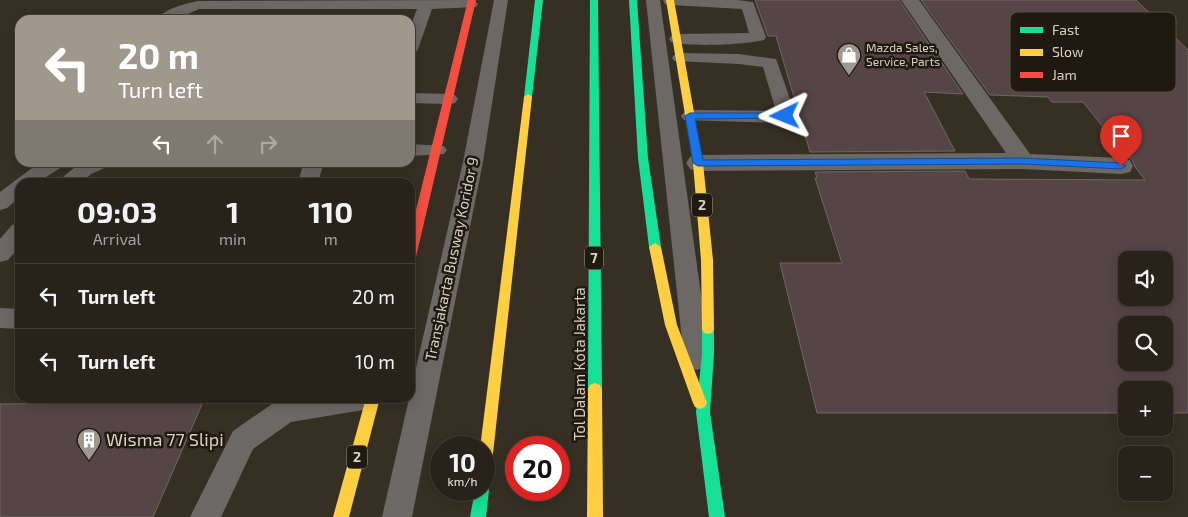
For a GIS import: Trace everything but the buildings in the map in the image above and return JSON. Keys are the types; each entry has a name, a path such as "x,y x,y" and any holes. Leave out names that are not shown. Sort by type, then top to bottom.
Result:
{"highway":[{"path":"488,436 539,0"},
{"name":"Tol Dalam Kota Jakarta","path":"594,0 595,517"},
{"path":"633,0 644,172 655,252 669,315 703,412"},
{"name":"2","path":"664,0 677,39 698,163 707,260 708,354 703,412 717,517"},
{"path":"415,237 471,2"},
{"name":"2","path":"341,517 372,403"},
{"path":"478,517 480,501"}],"street":[{"path":"910,0 1023,161"},
{"path":"698,163 1023,161 1121,166"}],"lane":[{"name":"Transjakarta Busway Koridor 9","path":"397,517 474,162 501,0"},
{"path":"677,39 758,37 748,5 664,0 703,412"},
{"path":"173,15 184,9 198,5 426,4 471,2"},
{"path":"415,35 426,4"},
{"path":"680,58 739,59 770,62 786,113 783,116 690,116"},
{"path":"415,98 449,99"},
{"path":"415,150 437,150"},
{"path":"31,178 48,167"},
{"path":"74,178 89,167"},
{"path":"0,202 15,190"},
{"path":"0,254 15,236"},
{"path":"0,318 15,318"},
{"path":"206,517 243,440 285,411 329,403"}],"traffic: fast":[{"path":"528,97 539,0"},
{"path":"594,0 595,389"},
{"path":"633,0 643,158 655,247"},
{"path":"708,329 708,354 703,412 717,517"},
{"path":"478,517 480,501"}],"traffic: slow":[{"path":"670,0 698,163 707,260 708,329"},
{"path":"488,436 528,97"},
{"path":"655,247 671,325 700,403"},
{"path":"595,389 595,517"},
{"path":"341,517 372,403"}],"traffic: jam":[{"path":"415,236 472,0"}],"place":[{"name":"Mazda Sales, Service, Parts","path":"849,76"},
{"name":"Wisma 77 Slipi","path":"89,461"}],"route":[{"path":"785,116 690,116 698,163 1023,161 1121,166"}]}
